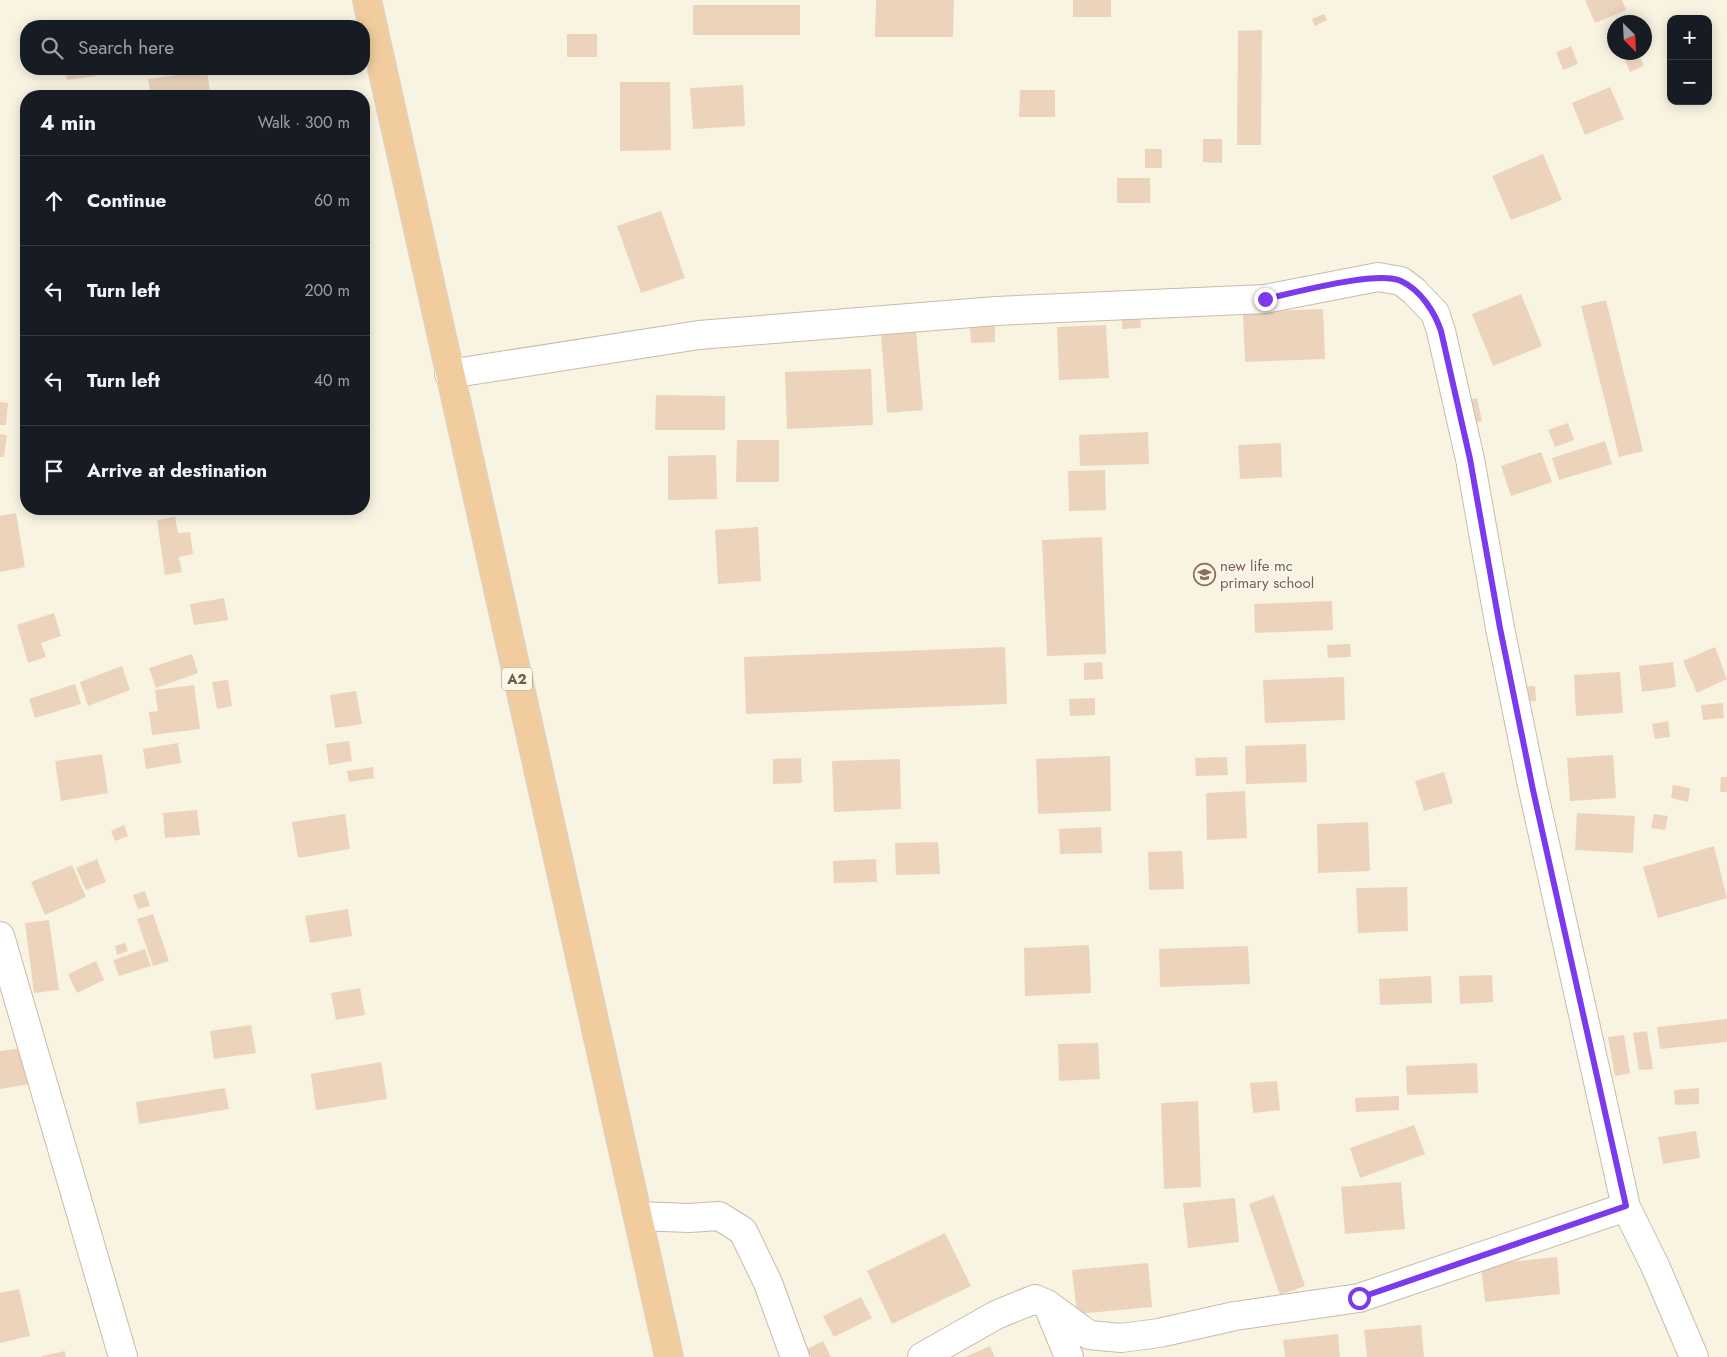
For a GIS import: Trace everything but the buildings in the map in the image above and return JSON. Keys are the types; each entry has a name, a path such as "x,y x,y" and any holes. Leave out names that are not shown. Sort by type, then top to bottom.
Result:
{"highway":[{"name":"A2","path":"367,0 669,1357"}],"street":[{"path":"449,374 699,335 996,311 1265,299 1378,277 1401,281 1414,291 1435,314 1441,331 1470,459 1500,628 1533,790 1626,1206 1656,1268 1694,1357"},
{"path":"0,936 123,1357"},
{"path":"922,1357 955,1337 1015,1306 1035,1299 1047,1304 1088,1335 1121,1338 1159,1333 1235,1316 1359,1298 1626,1206"},
{"path":"638,1216 689,1218 719,1216 744,1231 768,1283 795,1357"},
{"path":"1047,1304 1069,1357"}],"place":[{"name":"new life mc primary school","path":"1204,575"}],"route":[{"path":"1265,299 1378,277 1401,281 1414,291 1435,314 1441,331 1470,459 1500,628 1533,790 1561,912 1577,994 1626,1206 1359,1298"}]}
